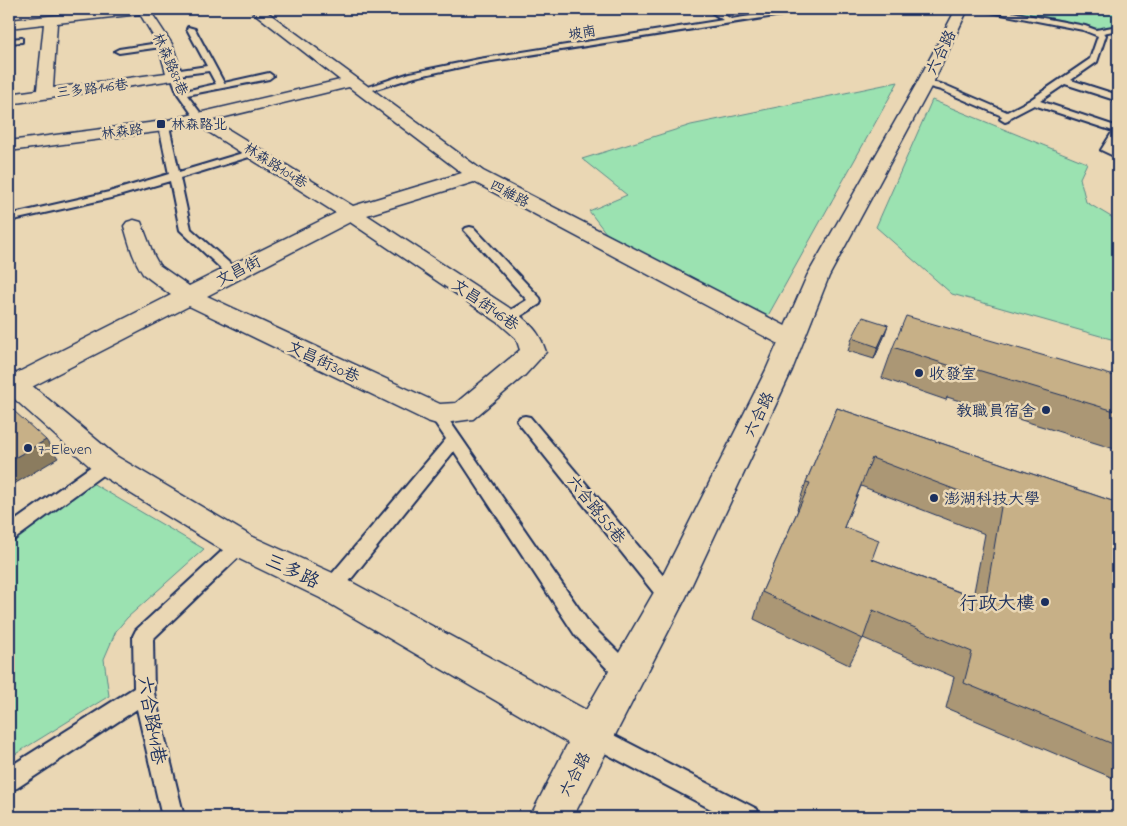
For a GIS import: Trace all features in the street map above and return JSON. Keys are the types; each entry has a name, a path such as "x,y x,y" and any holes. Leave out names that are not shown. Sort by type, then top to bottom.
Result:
{"street":[{"path":"9,24 54,15 146,9"},
{"name":"林森路87巷","path":"146,9 165,44 174,74"},
{"name":"四維路","path":"255,9 476,175 790,339"},
{"name":"六合路","path":"552,817 626,674 669,597 779,370 790,339 818,276 925,83 962,9"},
{"path":"45,94 54,15"},
{"name":"三多路146巷","path":"9,99 174,74"},
{"name":"林森路","path":"9,146 164,126 357,86"},
{"name":"林森路104巷","path":"200,119 256,152 351,213"},
{"name":"文昌街","path":"10,385 351,213 476,175"},
{"name":"文昌街46巷","path":"351,213 508,318 528,334 534,352 463,412"},
{"name":"文昌街30巷","path":"134,226 143,256 151,269 187,296 437,414 463,412"},
{"name":"三多路","path":"10,385 106,464 240,545 332,588 594,736"}],"lane":[{"path":"710,9 730,20"},
{"path":"754,9 766,15"},
{"name":"坡南","path":"357,86 479,61 807,9"},
{"path":"925,83 944,88 1006,117 1033,102 1094,60 1102,35 1096,32 1030,16 986,9"},
{"path":"1096,32 1118,28"},
{"path":"191,29 221,86"},
{"path":"9,41 19,40"},
{"path":"118,42 121,61"},
{"path":"119,51 165,44"},
{"path":"174,74 212,68"},
{"name":"林森路87巷","path":"174,74 182,94 200,119"},
{"path":"182,94 269,76"},
{"path":"1063,80 1118,98"},
{"path":"1033,102 1118,130 1106,150 1118,155"},
{"path":"164,126 186,230 232,272"},
{"path":"9,218 111,195 256,152"},
{"path":"470,230 535,301 508,318"},
{"path":"437,414 582,630 626,674"},
{"name":"六合路55巷","path":"525,422 669,597"},
{"path":"332,588 454,440"},
{"path":"9,534 106,464"},
{"name":"六合路41巷","path":"173,817 144,693 142,636 240,545"},
{"path":"9,780 144,693"},
{"path":"594,736 749,817"}],"green space":[{"path":"998,9 1118,9 1118,26 1100,30 1062,20"},
{"path":"898,82 765,321 606,233 589,211 627,195 582,159 691,125"},
{"path":"932,100 1087,163 1080,178 1086,202 1118,221 1118,341 952,294 876,227"},
{"path":"92,483 204,549 127,618 116,631 104,659 109,696 9,758 9,544"}],"building":[{"path":"906,316 1118,377 1118,412 961,365 960,369 893,347"},
{"path":"863,317 888,325 878,347 852,338"},
{"name":"行政大樓","path":"837,408 1118,503 1118,746 964,683 972,652 873,610 863,639 762,592 810,483 806,482","holes":["872,458 1001,507 985,602 872,559 879,540 844,527"]},
{"path":"14,411 46,440 9,461 9,414"}],"place":[{"name":"林森路北","path":"161,124"},
{"name":"收發室","path":"919,373"},
{"name":"教職員宿舍","path":"1046,410"},
{"name":"7-Eleven","path":"28,448"},
{"name":"澎湖科技大學","path":"934,498"},
{"name":"行政大樓","path":"1045,602"}]}
